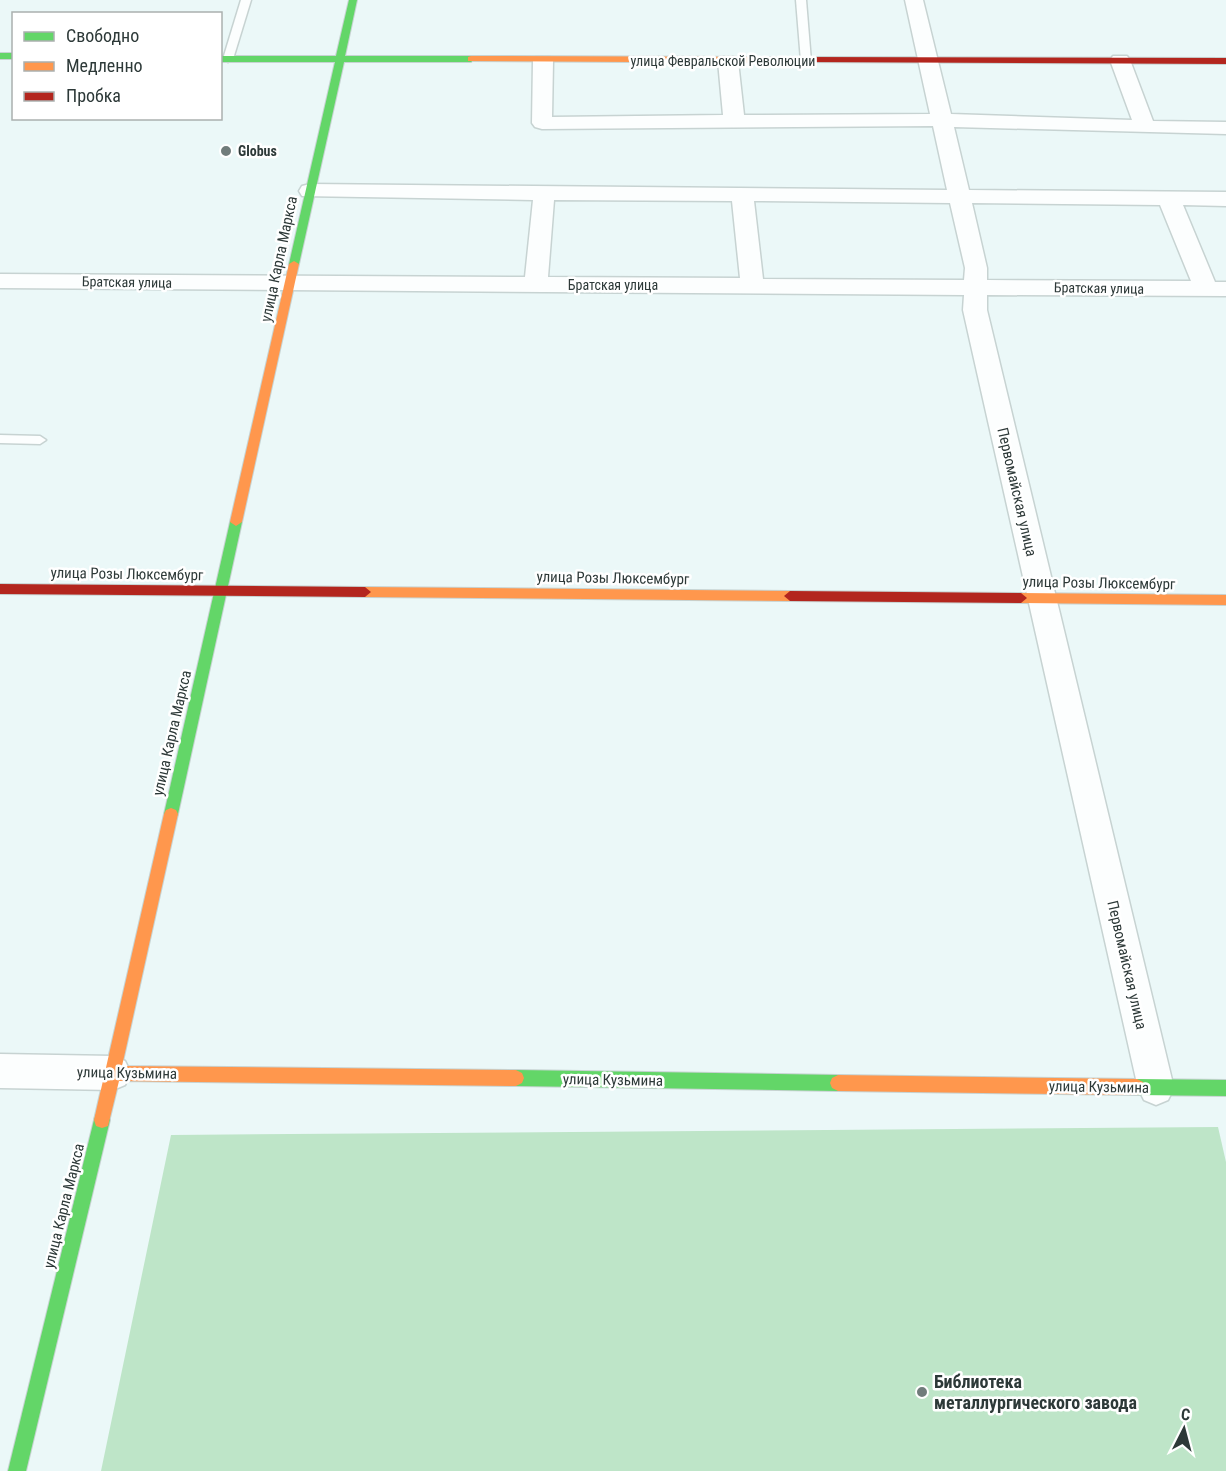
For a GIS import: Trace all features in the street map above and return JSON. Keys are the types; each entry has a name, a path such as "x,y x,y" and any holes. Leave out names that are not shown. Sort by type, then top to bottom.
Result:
{"street":[{"name":"улица Карла Маркса","path":"17,1471 113,1072 353,0"},
{"name":"Первомайская улица","path":"914,0 976,268 975,310 1156,1088"},
{"name":"улица Февральской Революции","path":"224,59 1226,61"},
{"path":"1120,60 1145,127"},
{"path":"543,61 542,123 941,120 1226,128"},
{"path":"728,61 734,122"},
{"path":"310,191 1226,199"},
{"path":"536,285 544,194"},
{"path":"742,196 752,285"},
{"path":"1169,199 1216,289"},
{"name":"Братская улица","path":"0,281 1216,289"},
{"name":"улица Розы Люксембург","path":"0,589 1226,600"},
{"name":"улица Кузьмина","path":"0,1071 1226,1088"}],"lane":[{"path":"224,59 246,0"},
{"path":"801,0 806,61"},
{"path":"0,439 40,440"}],"green space":[{"path":"1218,1127 1226,1162 1226,1471 101,1471 171,1135"}],"traffic: fast":[{"path":"294,264 353,0"},
{"path":"0,56 12,56"},
{"path":"222,59 471,59"},
{"path":"171,814 236,522"},
{"path":"516,1078 838,1083"},
{"path":"1137,1087 1226,1088"},
{"path":"17,1471 102,1120"}],"traffic: slow":[{"path":"471,59 802,60"},
{"path":"236,522 294,264"},
{"path":"365,592 790,596"},
{"path":"1021,598 1226,600"},
{"path":"102,1120 171,814"},
{"path":"113,1073 516,1078"},
{"path":"838,1083 1137,1087"}],"traffic: jam":[{"path":"802,60 1226,61"},
{"path":"0,589 365,592"},
{"path":"790,596 1021,598"}],"place":[{"name":"Globus","path":"226,151"},
{"name":"Библиотека металлургического завода","path":"922,1392"}]}
